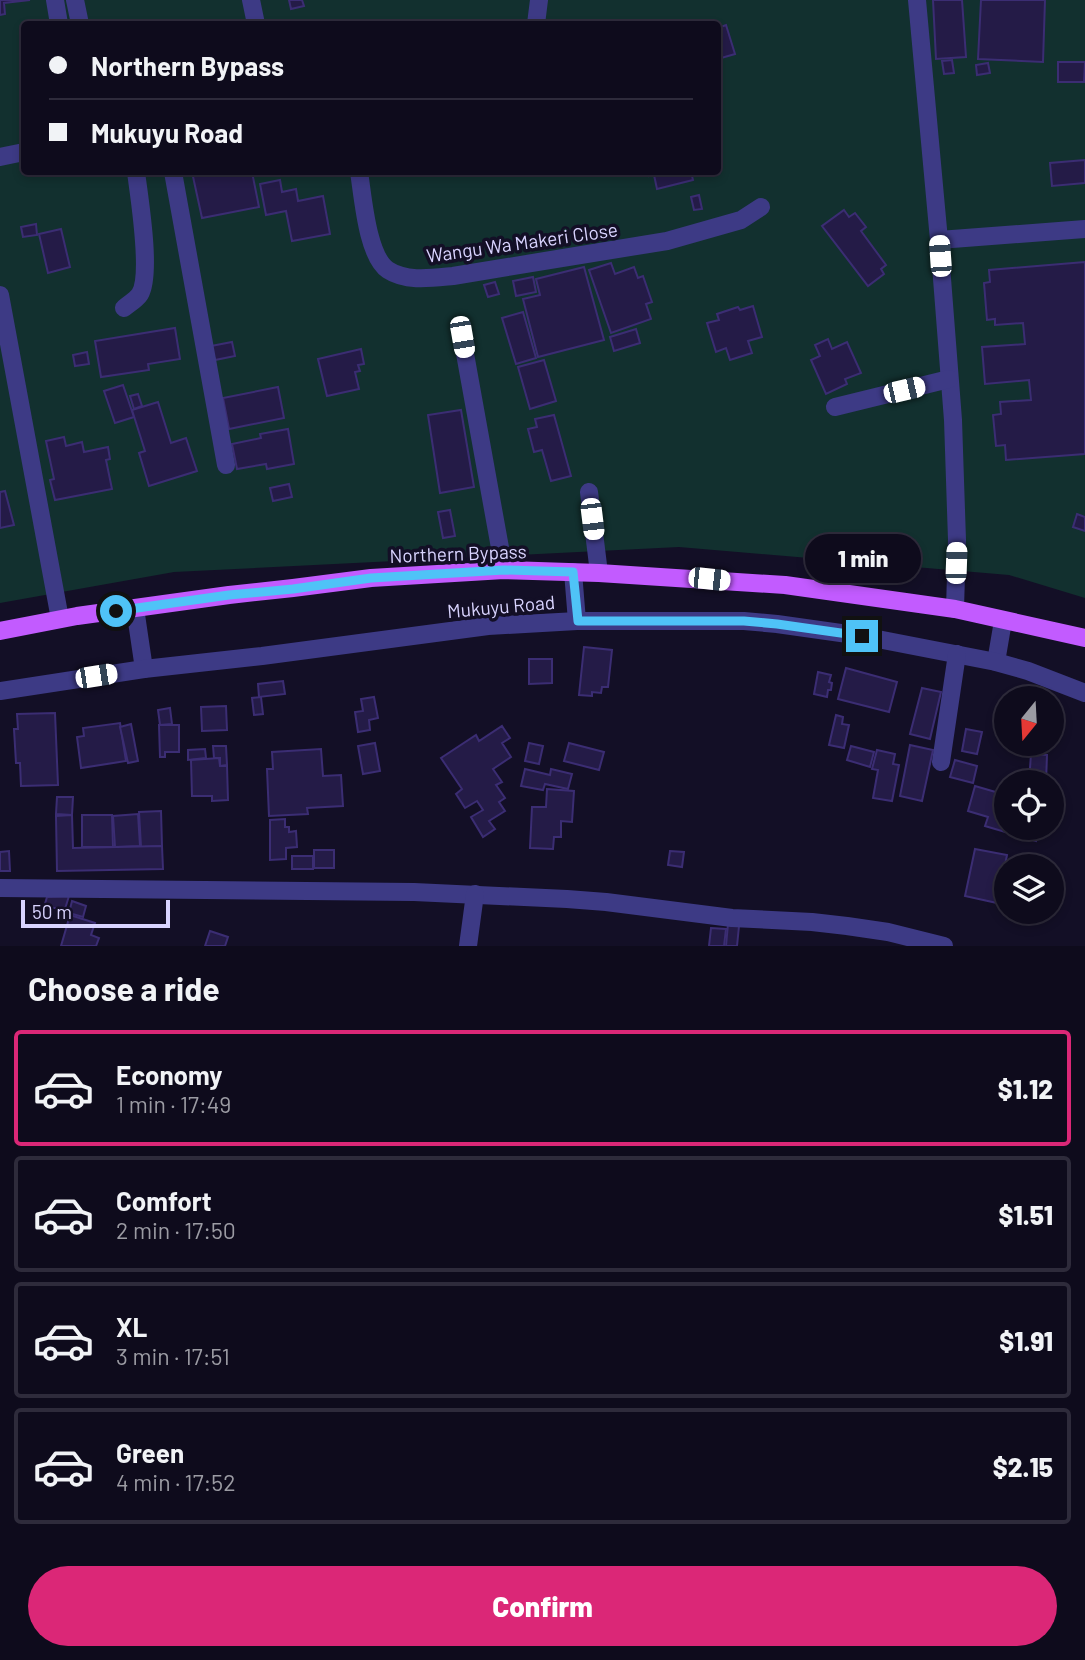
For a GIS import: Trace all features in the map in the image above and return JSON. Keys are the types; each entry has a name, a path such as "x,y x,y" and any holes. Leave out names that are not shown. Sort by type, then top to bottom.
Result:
{"main road":[{"name":"Northern Bypass","path":"0,631 60,619 229,595 371,578 504,570 785,584 955,609 1085,638"}],"street":[{"path":"55,0 59,21"},
{"path":"75,0 79,21"},
{"path":"251,0 255,21"},
{"path":"536,21 539,0"},
{"path":"916,0 939,240 956,485 955,609"},
{"path":"0,157 21,153"},
{"path":"124,308 140,294 144,281 144,244 136,175"},
{"path":"174,175 226,465"},
{"name":"Wangu Wa Makeri Close","path":"360,175 371,244 379,261 396,273 418,278 453,276 667,241 741,220 761,207"},
{"path":"939,240 1085,229"},
{"path":"0,295 60,619"},
{"path":"462,337 504,570"},
{"path":"835,407 949,379"},
{"path":"589,492 599,573"},
{"path":"573,572 578,621"},
{"path":"135,608 144,668"},
{"name":"Mukuyu Road","path":"0,691 144,668 262,656 488,626 578,621 744,621 862,636 996,662 1085,693"},
{"path":"996,662 1003,621"},
{"path":"941,762 957,654"},
{"path":"0,888 475,894 606,902 732,918 812,922 887,932 944,946"},
{"path":"468,946 475,894"}],"green space":[{"path":"0,0 1085,0 1085,598 1009,575 679,547 174,572 0,603"}],"building":[{"path":"0,0 30,0 4,3 5,14 0,15"},
{"path":"289,0 302,0 304,6 291,9"},
{"path":"933,0 962,0 966,57 936,59"},
{"path":"981,0 1045,0 1043,62 978,59"},
{"path":"726,25 735,54 721,58 721,27"},
{"path":"952,60 954,73 944,74 942,61"},
{"path":"1058,62 1085,62 1084,82 1058,82"},
{"path":"988,63 990,73 977,75 976,65"},
{"path":"1085,160 1085,183 1052,186 1050,163"},
{"path":"193,175 253,175 259,207 202,218"},
{"path":"654,175 692,175 693,180 657,189"},
{"path":"280,180 282,192 296,189 298,201 323,196 330,234 292,241 286,211 266,215 260,184"},
{"path":"699,195 702,209 694,210 691,197"},
{"path":"844,210 849,217 855,213 866,227 861,231 886,265 881,269 884,274 868,286 822,226"},
{"path":"36,224 37,235 23,237 21,227"},
{"path":"61,229 70,267 48,273 39,234"},
{"path":"1085,262 1085,454 1006,460 1005,445 996,446 993,415 1001,414 1000,402 1031,400 1029,380 985,384 982,347 1025,344 1023,323 995,325 995,319 987,320 984,283 990,282 989,270"},
{"path":"611,263 615,274 634,267 638,278 643,276 652,302 646,304 651,319 611,333 589,270"},
{"path":"584,267 604,340 538,357 523,299 540,295 536,279"},
{"path":"533,277 536,292 516,296 513,281"},
{"path":"495,282 499,294 488,297 484,285"},
{"path":"753,306 762,337 748,341 752,353 730,360 726,348 716,352 707,323 719,320 717,314 738,307 740,310"},
{"path":"523,312 536,358 516,364 502,318"},
{"path":"175,328 180,359 148,364 149,370 101,377 95,341"},
{"path":"636,329 640,343 614,351 610,337"},
{"path":"828,339 832,349 847,342 861,373 845,379 847,384 826,394 811,360 820,356 815,345"},
{"path":"232,342 235,356 215,360 211,346"},
{"path":"361,349 364,364 358,365 360,371 355,372 359,389 327,396 318,359"},
{"path":"87,352 89,364 75,366 73,355"},
{"path":"544,360 556,401 530,409 518,367"},
{"path":"123,385 134,417 115,423 104,391"},
{"path":"278,387 284,418 229,429 223,398"},
{"path":"138,394 142,406 134,409 130,396"},
{"path":"158,402 171,443 186,438 197,471 149,486 139,453 145,451 132,410"},
{"path":"461,410 474,487 440,493 428,415"},
{"path":"554,415 571,476 551,481 542,450 534,452 528,429 537,427 535,419"},
{"path":"288,429 294,464 267,469 266,464 237,469 232,444 261,438 260,434"},
{"path":"64,437 66,446 82,442 84,452 108,447 110,459 106,460 112,489 55,500 50,480 54,479 46,441"},
{"path":"289,484 292,497 273,501 270,488"},
{"path":"5,491 14,525 0,528 0,492"},
{"path":"450,510 455,536 443,538 438,512"},
{"path":"1077,514 1085,517 1085,531 1073,527"},
{"path":"584,647 612,650 608,687 602,687 601,693 592,692 592,696 579,695"},
{"path":"529,659 552,659 552,683 529,684"},
{"path":"846,668 897,682 889,712 838,699"},
{"path":"818,672 831,675 831,690 828,690 827,697 814,694"},
{"path":"283,681 285,694 259,697 258,684"},
{"path":"922,688 941,692 930,739 910,734"},
{"path":"261,697 263,714 254,715 252,698"},
{"path":"374,697 378,718 369,720 370,730 358,732 355,712 363,711 361,699"},
{"path":"226,706 227,730 202,731 201,707"},
{"path":"170,708 172,724 160,725 158,710"},
{"path":"55,713 58,785 21,786 20,763 16,763 14,729 18,729 17,714"},
{"path":"836,715 843,717 842,724 849,725 844,748 829,745"},
{"path":"120,723 126,761 81,768 77,737 84,736 83,728"},
{"path":"131,724 138,761 128,763 120,727"},
{"path":"159,725 179,725 179,752 165,752 165,757 160,757"},
{"path":"502,726 510,738 502,743 511,757 493,769 502,782 496,785 505,798 499,802 505,811 489,821 495,829 483,837 471,817 483,810 477,801 465,808 456,794 462,789 441,758 476,735 479,741"},
{"path":"966,729 982,732 977,754 962,751"},
{"path":"375,743 380,771 363,774 358,746"},
{"path":"529,743 543,746 539,764 525,761"},
{"path":"569,743 604,752 599,770 564,761"},
{"path":"910,745 933,750 922,801 900,796"},
{"path":"213,746 226,746 227,765 220,766 220,758 214,758"},
{"path":"851,746 874,752 870,767 847,760"},
{"path":"205,749 206,758 188,760 188,750"},
{"path":"321,749 323,776 341,775 343,806 307,808 308,814 269,816 267,769 273,769 272,752"},
{"path":"877,750 895,754 893,764 899,765 892,801 873,798 878,770 872,769"},
{"path":"1031,756 1047,756 1046,770 1030,770"},
{"path":"219,758 220,766 227,766 228,800 212,801 212,796 192,796 191,760"},
{"path":"955,760 977,766 973,783 950,777"},
{"path":"525,769 550,775 551,769 572,774 568,789 545,784 543,790 521,786"},
{"path":"975,786 994,792 994,829 985,826 988,817 968,811"},
{"path":"547,789 574,791 572,822 561,821 561,837 554,837 553,849 530,848 532,807 546,807"},
{"path":"57,797 73,797 72,815 56,814"},
{"path":"161,811 162,846 141,847 139,812"},
{"path":"138,814 140,846 115,847 113,816"},
{"path":"72,815 73,848 162,846 163,869 57,871 56,816"},
{"path":"82,815 112,815 113,847 82,847"},
{"path":"285,819 285,827 289,827 289,832 296,831 297,847 286,848 286,859 270,860 270,820"},
{"path":"975,849 1002,854 994,854 994,902 965,896"},
{"path":"314,850 334,850 334,868 314,868"},
{"path":"9,851 10,871 0,871 0,852"},
{"path":"670,851 684,852 682,867 668,865"},
{"path":"292,856 313,856 313,869 292,869"},
{"path":"69,896 65,909 44,907 47,897"},
{"path":"72,901 86,906 83,917 69,913"},
{"path":"70,915 95,923 91,935 99,938 96,946 61,946"},
{"path":"728,924 739,926 737,946 726,946"},
{"path":"711,928 726,929 724,946 709,946"},
{"path":"210,931 228,937 225,946 205,946"}],"route":[{"path":"116,611 371,578 504,570 573,572 578,621 744,621 862,636"}]}
